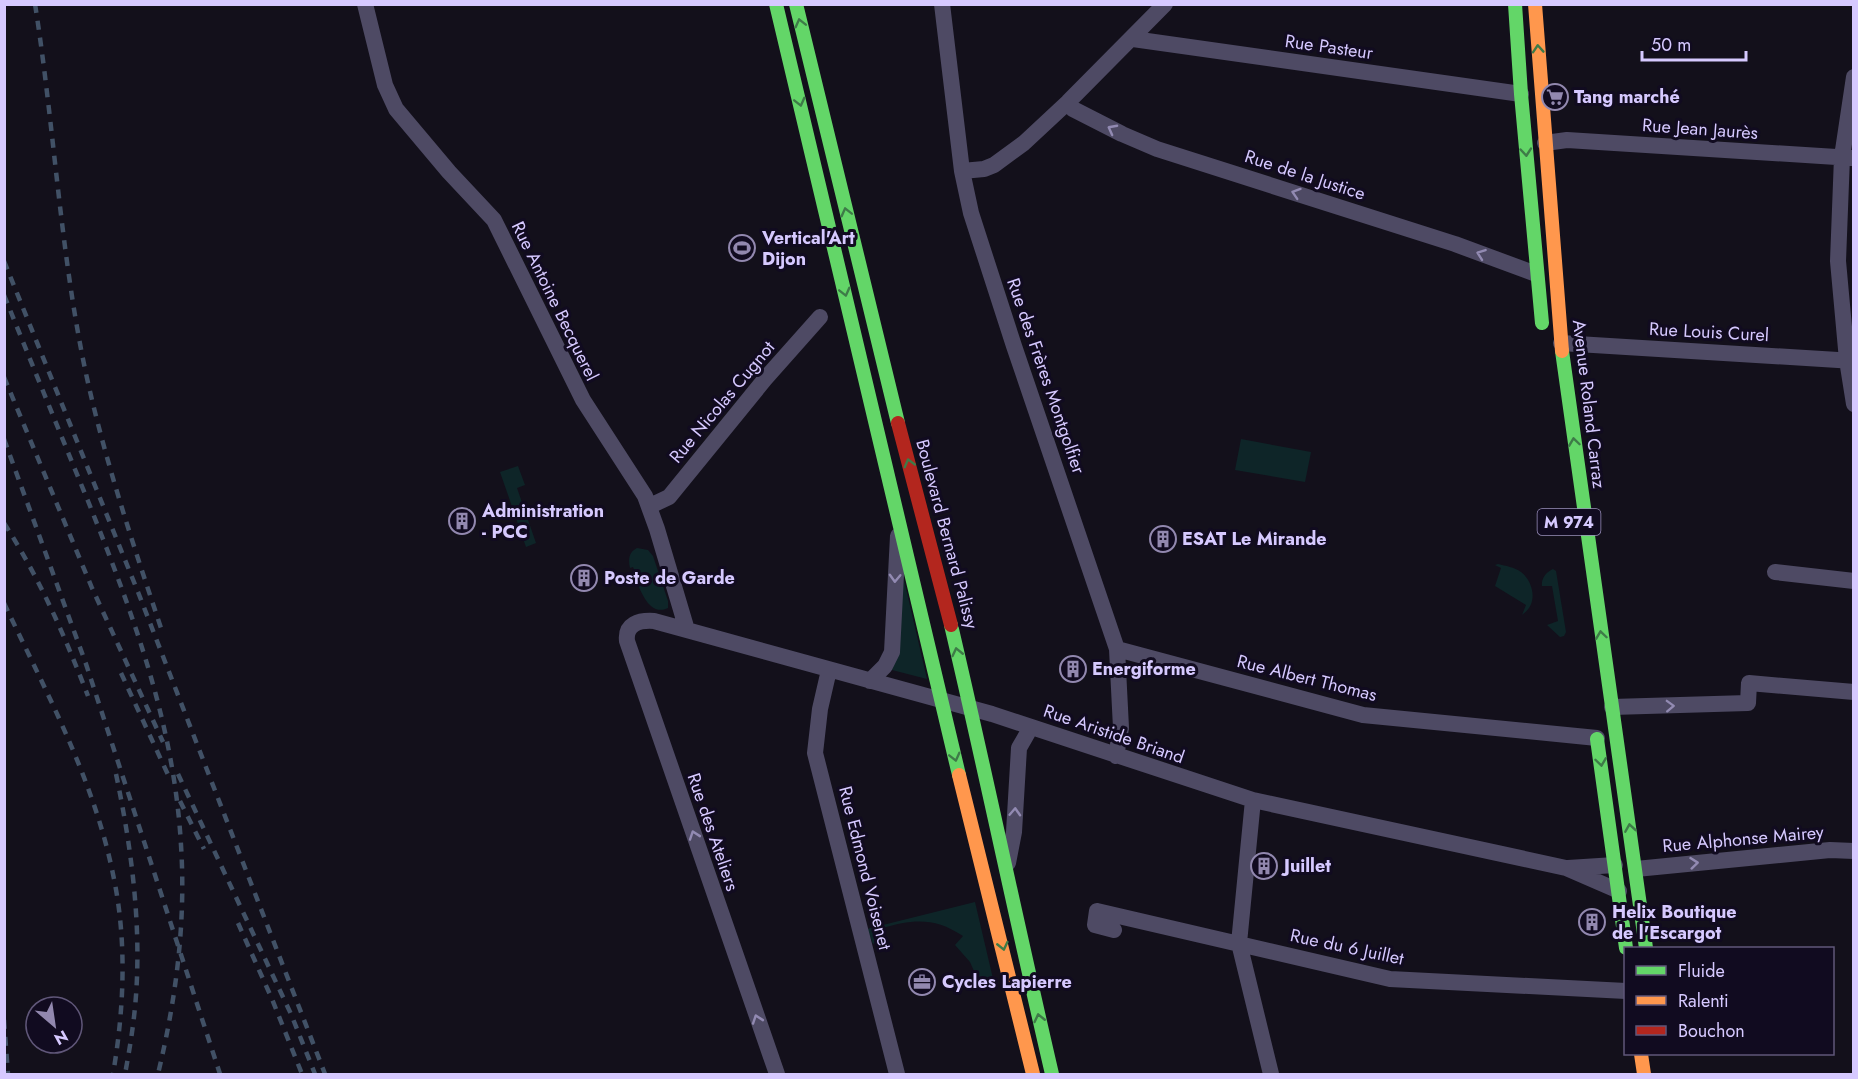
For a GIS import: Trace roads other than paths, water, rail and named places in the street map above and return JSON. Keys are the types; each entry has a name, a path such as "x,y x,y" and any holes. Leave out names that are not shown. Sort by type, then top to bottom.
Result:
{"main road":[{"path":"776,4 900,520 940,700 1033,1074"},
{"name":"Boulevard Bernard Palissy","path":"796,4 890,394 941,584 1052,1074"},
{"name":"Avenue Roland Carraz","path":"1515,4 1536,274 1543,333"},
{"name":"Avenue Roland Carraz","path":"1535,4 1561,343 1646,947"},
{"path":"1521,94 1545,143"},
{"path":"1597,733 1626,947"},
{"path":"1615,865 1640,905"},
{"path":"1641,1055 1644,1074"}],"street":[{"name":"Rue Antoine Becquerel","path":"365,4 382,75 396,109 430,151 494,220 583,400 650,506 687,630"},
{"name":"Rue des Frères Montgolfier","path":"942,4 962,171 971,213 1117,649 1122,728 1116,756"},
{"path":"962,171 984,169 1004,158 1068,102 1133,39 1165,4"},
{"name":"Rue Pasteur","path":"1133,39 1521,94"},
{"path":"1854,77 1838,261 1854,404"},
{"name":"Rue de la Justice","path":"1068,102 1073,108 1122,134 1157,149 1444,241 1536,274"},
{"name":"Rue Jean Jaurès","path":"1545,143 1567,140 1848,158"},
{"name":"Rue Nicolas Cugnot","path":"650,506 669,497 765,379 820,317"},
{"name":"Rue Louis Curel","path":"1561,343 1850,360"},
{"path":"870,681 885,666 892,652 900,520"},
{"path":"1775,572 1854,581"},
{"name":"Rue des Ateliers","path":"654,621 646,620 634,624 630,627 627,636 777,1074"},
{"name":"Rue Aristide Briand","path":"654,621 1031,727 1252,800 1566,868 1619,891"},
{"name":"Rue Albert Thomas","path":"1117,649 1363,715 1597,733"},
{"name":"Rue Edmond Voisenet","path":"829,670 820,709 815,753 897,1074"},
{"path":"1611,708 1748,703 1749,684 1854,692"},
{"path":"1007,870 1014,832 1018,747 1031,727"},
{"path":"1252,800 1239,943 1271,1074"},
{"name":"Rue Alphonse Mairey","path":"1636,869 1830,850 1854,851"},
{"name":"Rue Aristide Briand","path":"1566,868 1615,865"},
{"name":"Rue du 6 Juillet","path":"1114,930 1095,925 1097,911 1390,979 1624,991"}],"railway":[{"path":"35,4 69,278 85,369 110,468 162,631"},
{"path":"4,261 138,592 325,1074"},
{"path":"4,295 121,585 149,670 170,756 181,845 181,932 175,989 158,1074"},
{"path":"4,377 92,588 163,742"},
{"path":"4,439 86,664 220,1074"},
{"path":"4,523 51,607 88,696"},
{"path":"4,603 68,738 95,807 106,843 118,903 122,952 122,1001 113,1074"},
{"path":"121,673 170,779"},
{"path":"116,774 132,867 137,930 136,994 125,1074"},
{"path":"178,774 291,1014 315,1074"},
{"path":"180,801 204,849"},
{"path":"238,923 302,1074"},
{"path":"4,1020 8,1074"}],"place":[{"name":"Tang marché","path":"1555,97"},
{"name":"Vertical'Art Dijon","path":"742,248"},
{"name":"Administration - PCC","path":"462,521"},
{"name":"ESAT Le Mirande","path":"1163,539"},
{"name":"Poste de Garde","path":"584,578"},
{"name":"Energiforme","path":"1073,669"},
{"name":"Juillet","path":"1264,866"},
{"name":"Helix Boutique de l'Escargot","path":"1592,922"},
{"name":"Cycles Lapierre","path":"922,982"}]}
